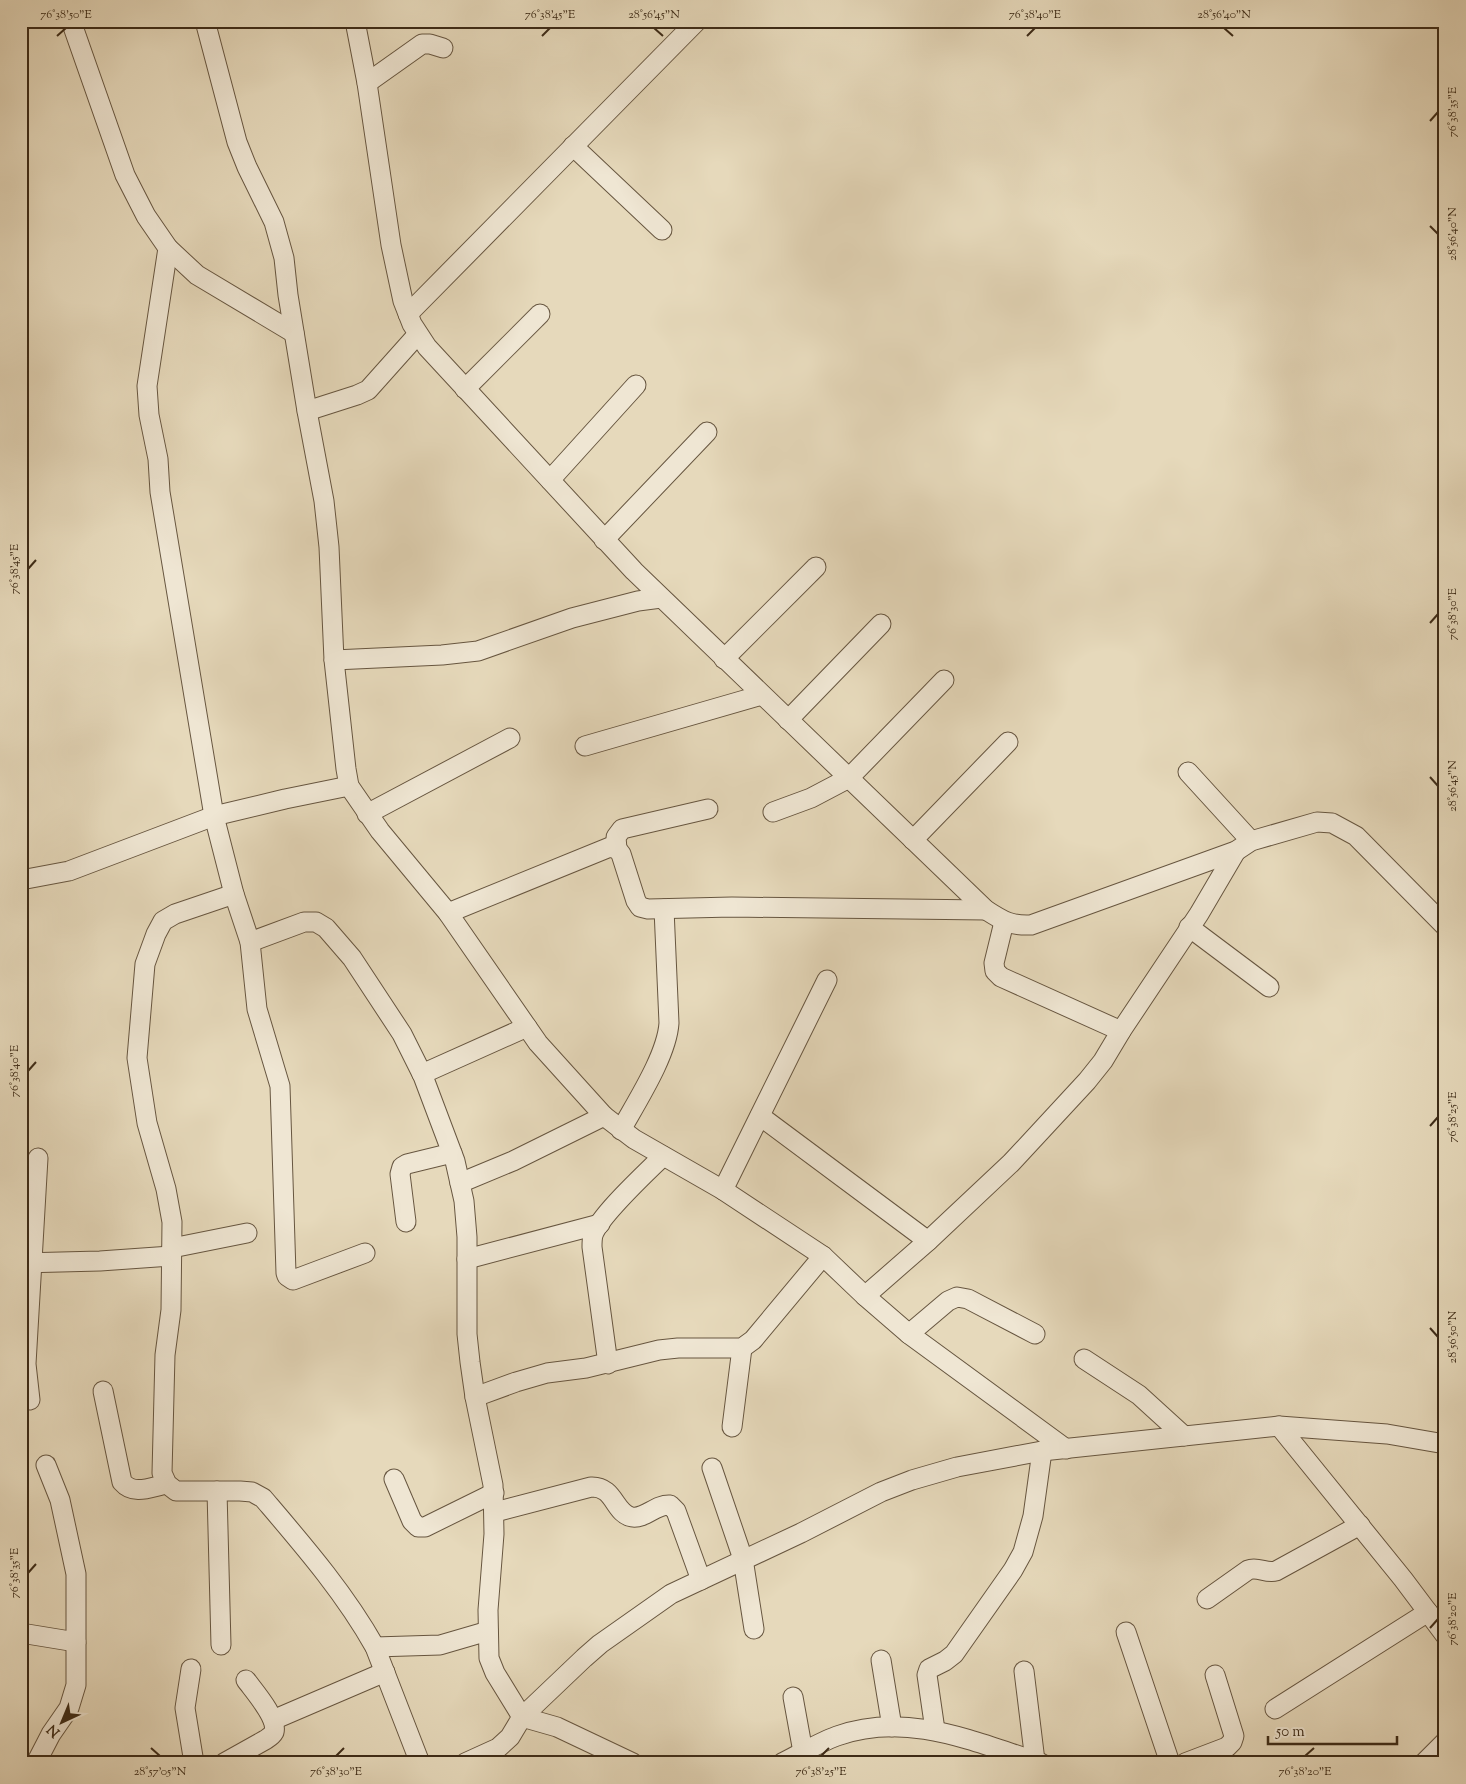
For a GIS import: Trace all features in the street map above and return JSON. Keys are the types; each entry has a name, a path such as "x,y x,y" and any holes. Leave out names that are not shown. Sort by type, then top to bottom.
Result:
{"street":[{"path":"71,21 125,175 146,216 168,248 197,275 294,333"},
{"path":"205,21 237,142 280,239 307,411 324,501 328,538 334,660 349,786 368,814 448,913 538,1043 604,1116 621,1130 723,1190 823,1256 864,1296 909,1334 1066,1449"},
{"path":"355,21 391,245 403,302 412,324 427,347 604,540 661,598 986,910 1004,922 1018,926 1031,925 1244,846 1318,822 1332,823 1356,836 1445,926"},
{"path":"408,314 697,21"},
{"path":"366,83 422,44 443,48"},
{"path":"573,146 662,230"},
{"path":"168,248 147,386 150,415 158,459 160,492 214,816 234,894 250,942 257,1010 280,1086 287,1276 293,1280 365,1253"},
{"path":"465,389 540,314"},
{"path":"307,411 368,390 418,334"},
{"path":"550,480 636,385"},
{"path":"604,540 707,432"},
{"path":"724,659 816,567"},
{"path":"334,660 442,655 478,650 572,618 638,601 661,598"},
{"path":"788,720 881,624"},
{"path":"773,812 805,800 849,778 944,680"},
{"path":"585,746 762,695"},
{"path":"368,814 510,738"},
{"path":"913,840 1008,742"},
{"path":"1188,772 1244,846"},
{"path":"21,880 69,871 214,816 349,786"},
{"path":"616,849 616,837 622,830 708,809"},
{"path":"864,1296 928,1241 1040,1133 1103,1061 1189,927 1244,846"},
{"path":"448,913 610,847 616,849 621,854 636,901 640,906 648,909 732,907 986,910"},
{"path":"234,894 175,914 164,921 156,934 145,964 137,1058 147,1123 170,1209 172,1252 171,1310 165,1355 162,1473 167,1484 176,1491 217,1490 252,1492 263,1498 333,1582 375,1647 420,1763"},
{"path":"621,1130 661,1054 668,1035 664,909"},
{"path":"250,942 304,922 310,921 321,924 352,958 402,1034 422,1074 452,1153 464,1201 467,1259 467,1334 475,1397 494,1493 495,1512 488,1610 489,1658 495,1673 522,1717 557,1727 632,1763"},
{"path":"1004,922 994,963 995,971 1001,976 1121,1031"},
{"path":"1189,927 1269,987"},
{"path":"723,1190 827,980"},
{"path":"422,1074 527,1027"},
{"path":"460,1183 512,1161 604,1116"},
{"path":"760,1116 928,1241"},
{"path":"406,1222 400,1174 402,1167 407,1164 452,1153"},
{"path":"608,1364 592,1247 593,1236 600,1224 663,1156"},
{"path":"30,1400 26,1364 27,1262 38,1158"},
{"path":"467,1259 600,1224"},
{"path":"27,1262 100,1261 172,1252 246,1233"},
{"path":"475,1397 547,1373 608,1364 658,1350 678,1348 742,1348 753,1340 823,1256"},
{"path":"909,1334 948,1301 957,1297 968,1299 1035,1334"},
{"path":"732,1426 742,1348"},
{"path":"1084,1359 1139,1395 1184,1436"},
{"path":"102,1391 122,1482 127,1488 134,1490 167,1484"},
{"path":"1279,1426 1360,1525 1445,1635"},
{"path":"465,1763 498,1748 510,1737 522,1717 600,1644 670,1594 801,1533 881,1492 912,1480 957,1467 1042,1451 1279,1426 1387,1434 1445,1444"},
{"path":"935,1730 926,1675 933,1666 945,1661 954,1654 1024,1552 1033,1516 1042,1451"},
{"path":"36,1763 51,1734 69,1708 76,1685 76,1574 60,1500 46,1465"},
{"path":"712,1468 743,1559 754,1629"},
{"path":"394,1478 412,1521 418,1527 425,1527 494,1493"},
{"path":"495,1512 591,1487 599,1487 606,1490 626,1514 633,1517 642,1515 662,1504 670,1505 676,1511 701,1580"},
{"path":"217,1490 221,1645"},
{"path":"1207,1599 1254,1567 1272,1572 1276,1571 1360,1525"},
{"path":"1275,1709 1428,1612"},
{"path":"375,1647 440,1645 488,1631"},
{"path":"1126,1632 1170,1763"},
{"path":"21,1634 76,1642"},
{"path":"881,1660 892,1727"},
{"path":"191,1669 185,1708 194,1763"},
{"path":"782,1763 836,1736 855,1731 892,1727 915,1727 935,1730 1038,1762 1024,1671"},
{"path":"273,1720 385,1672"},
{"path":"1185,1763 1227,1747 1232,1742 1234,1736 1215,1675"},
{"path":"224,1763 271,1736 274,1731 273,1720 246,1680"},
{"path":"793,1697 804,1752"},
{"path":"1424,1763 1445,1742"}]}
